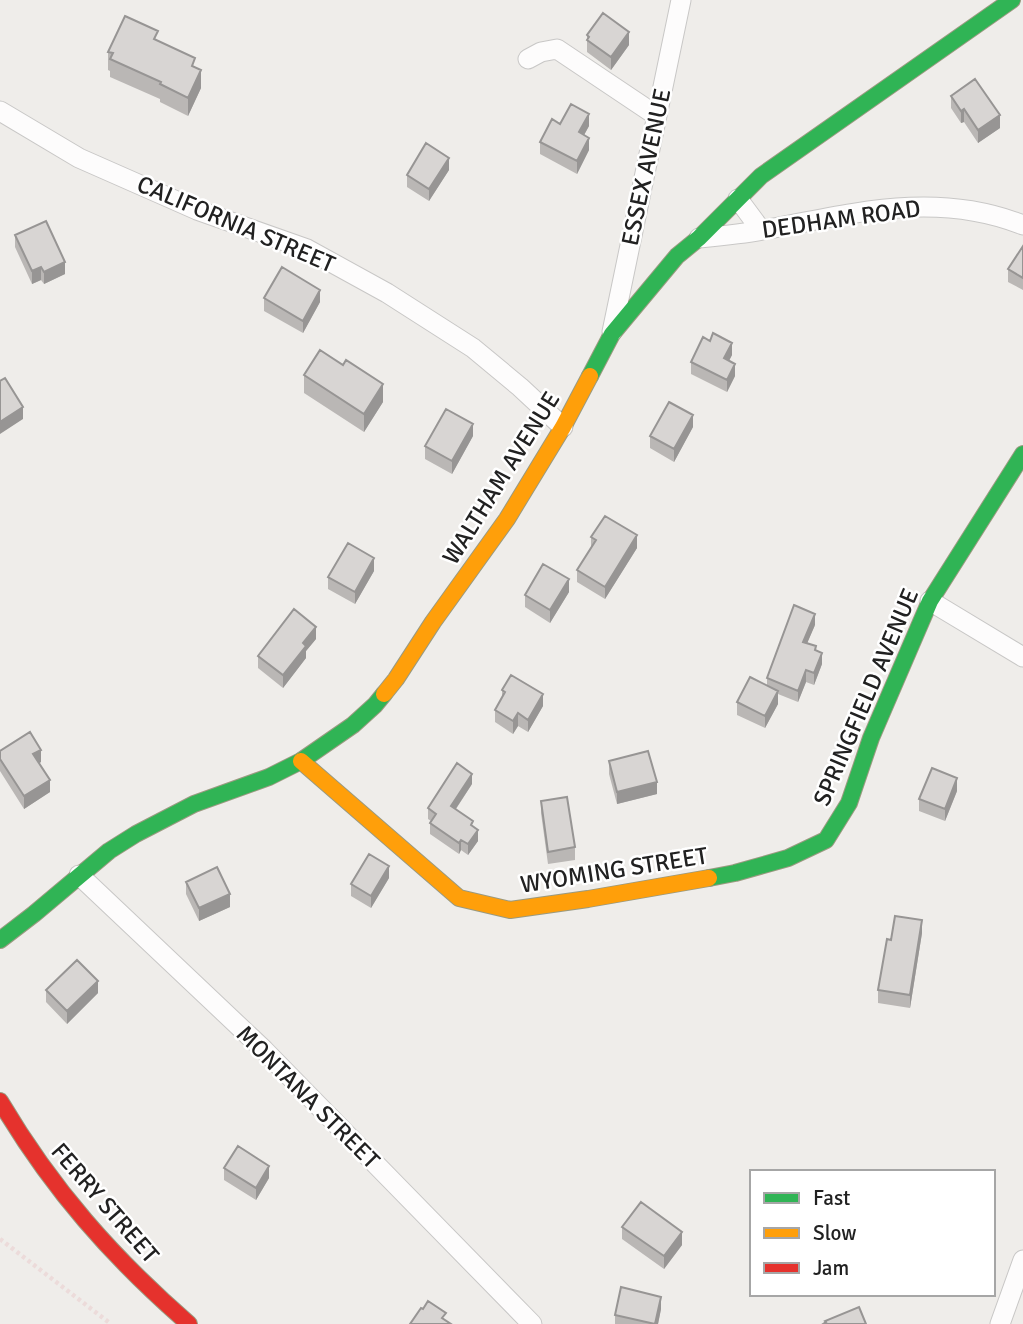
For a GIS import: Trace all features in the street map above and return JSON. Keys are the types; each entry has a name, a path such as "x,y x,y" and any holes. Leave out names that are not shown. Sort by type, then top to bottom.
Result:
{"street":[{"name":"ESSEX AVENUE","path":"612,334 681,0"},
{"name":"WALTHAM AVENUE","path":"0,940 109,852 194,804 269,777 301,761 353,725 396,679 507,519 563,427 612,334 677,256 699,239 761,176 1012,0"},
{"path":"528,59 541,52 556,49 657,117"},
{"name":"CALIFORNIA STREET","path":"0,111 79,158 197,210 307,249 387,293 473,348 563,427"},
{"path":"738,199 761,230"},
{"name":"DEDHAM ROAD","path":"699,239 832,216 925,206 964,209 1001,216 1023,225"},
{"name":"SPRINGFIELD AVENUE","path":"734,873 788,858 826,840 849,803 871,738 930,601 1023,454"},
{"path":"930,601 1023,657"},
{"name":"WYOMING STREET","path":"301,761 459,898 510,910 734,873"},
{"name":"MONTANA STREET","path":"79,875 264,1050 532,1324"},
{"name":"FERRY STREET","path":"0,1101 33,1154 85,1221 144,1283 189,1324"},
{"path":"1000,1324 1023,1260"}],"path":[{"path":"0,1239 111,1324"}],"building":[{"path":"603,13 629,32 611,57 587,40 587,35"},
{"path":"125,16 158,31 154,39 195,58 192,66 201,70 188,98 160,84 161,82 110,59 113,53 108,52"},
{"path":"975,79 1000,115 978,130 951,96"},
{"path":"571,104 589,114 579,132 589,138 577,161 540,142 552,119 560,124"},
{"path":"426,143 449,158 429,189 407,175"},
{"path":"46,221 65,262 44,272 41,267 32,271 15,235"},
{"path":"1023,246 1023,278 1008,269"},
{"path":"282,267 320,290 303,321 264,298"},
{"path":"713,333 732,343 724,358 735,364 727,380 691,362 703,337 710,341"},
{"path":"320,350 343,365 346,360 383,384 364,414 304,375"},
{"path":"5,378 23,407 0,422 0,381"},
{"path":"669,402 693,415 674,449 650,436"},
{"path":"446,409 473,424 452,461 425,446"},
{"path":"605,516 637,535 605,587 577,570 596,540 591,537"},
{"path":"348,543 374,558 355,592 328,577"},
{"path":"543,564 569,579 550,610 525,595"},
{"path":"794,605 815,614 803,642 816,646 815,650 822,653 814,673 806,670 798,691 767,678"},
{"path":"294,609 316,627 303,643 306,646 283,675 258,656"},
{"path":"511,675 543,694 528,720 518,713 513,721 495,710"},
{"path":"750,677 778,691 765,716 737,702"},
{"path":"30,732 41,750 33,754 50,780 24,796 0,759 0,751"},
{"path":"648,751 657,782 617,792 609,761"},
{"path":"457,763 472,774 451,806 473,821 471,825 478,830 468,844 461,840 459,843 430,823 436,814 428,808"},
{"path":"932,768 957,778 945,809 919,799"},
{"path":"567,797 575,847 548,852 541,801"},
{"path":"369,854 389,866 371,896 351,884"},
{"path":"217,867 230,894 199,908 186,882"},
{"path":"895,916 922,920 910,995 878,990 887,939 891,940"},
{"path":"77,960 98,981 67,1011 46,990"},
{"path":"238,1146 269,1166 256,1188 224,1168"},
{"path":"641,1202 682,1232 664,1256 622,1227"},
{"path":"621,1287 661,1297 655,1324 615,1315"},
{"path":"428,1301 446,1313 442,1318 451,1324 410,1324"},
{"path":"859,1307 866,1324 823,1324 825,1321"}],"traffic: fast":[{"path":"590,376 612,334 677,256 699,238 761,176 1012,0"},
{"path":"709,878 788,858 826,840 849,803 871,738 930,601 1023,454"},
{"path":"0,940 109,851 194,804 269,777 301,761 353,725 384,694"}],"traffic: slow":[{"path":"384,694 507,519 563,427 590,376"},
{"path":"301,761 459,898 510,910 709,878"}],"traffic: jam":[{"path":"0,1101 62,1193 134,1273 189,1324"}]}
